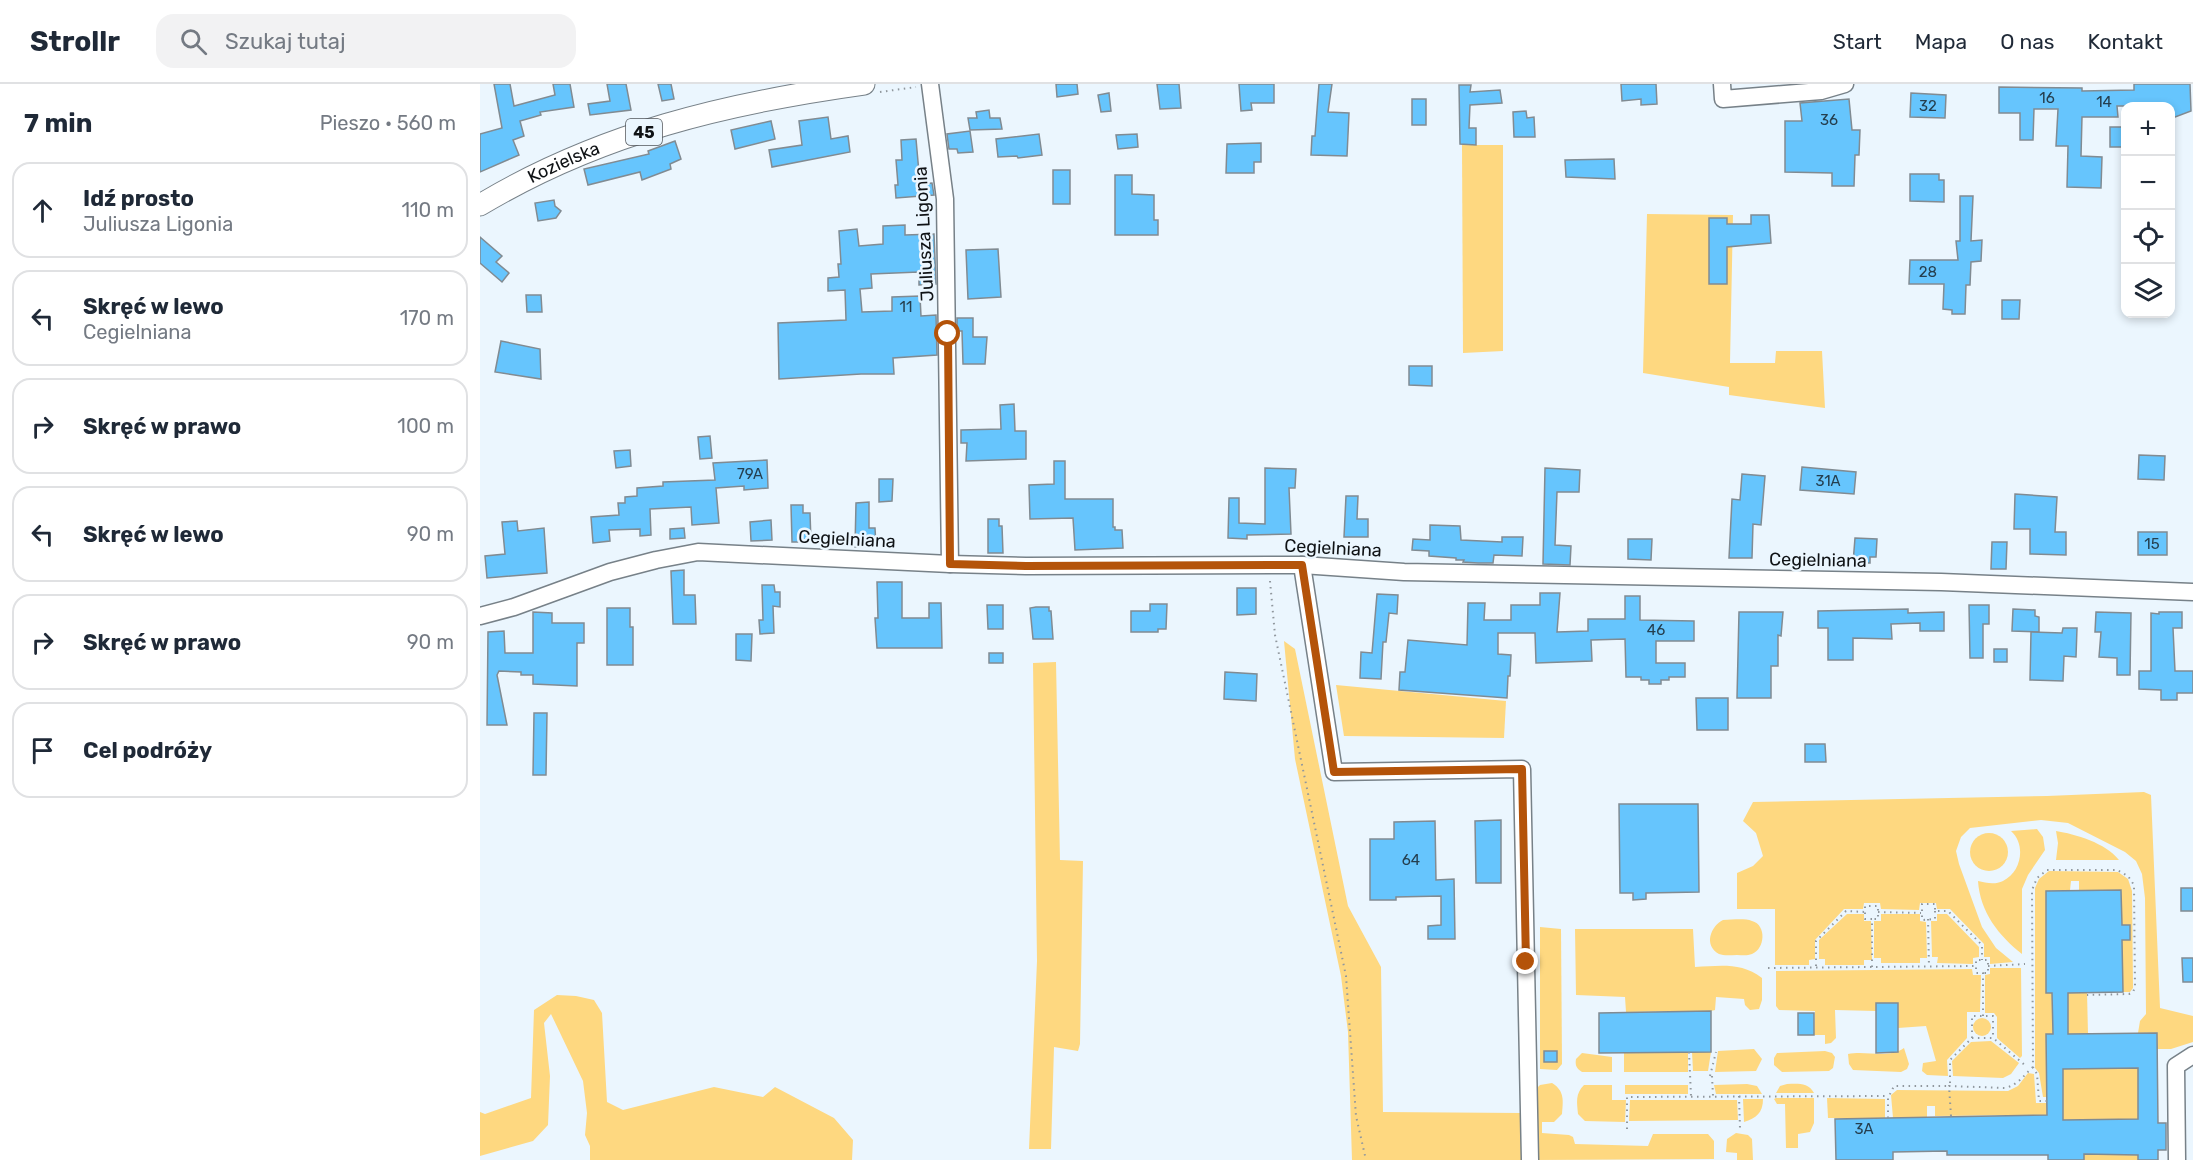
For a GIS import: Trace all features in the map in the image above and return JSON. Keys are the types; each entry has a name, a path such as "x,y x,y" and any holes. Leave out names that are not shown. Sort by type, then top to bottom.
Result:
{"main road":[{"name":"Kozielska","path":"480,205 588,150 705,113 763,100 864,84"}],"street":[{"name":"Juliusza Ligonia","path":"930,84 945,199 950,564"},
{"path":"1722,84 1723,99 1821,92 1845,84"},
{"name":"Cegielniana","path":"480,616 514,607 610,572 684,554 738,553 950,564 1302,565 1427,573 1941,582 2193,592"},
{"path":"1302,565 1334,772 1522,769 1530,1160"},
{"path":"2176,1160 2176,1066 2193,1055"}],"path":[{"path":"1269,565 1275,635 1346,976 1356,1116 1366,1160"},
{"path":"2047,1101 2039,1101 2037,1074 2033,1067 2032,890 2037,878 2047,870 2117,870 2128,876 2134,885 2135,987 2133,992 2087,995"},
{"path":"1922,904 1935,904 1935,911 1935,919 1922,920 1922,904"},
{"path":"1865,906 1878,906 1878,919 1865,919 1865,912 1865,906"},
{"path":"1816,968 1816,941 1846,911 1865,912"},
{"path":"1935,911 1948,911 1982,945 1982,960"},
{"path":"1878,912 1922,913"},
{"path":"1872,919 1872,967"},
{"path":"1928,920 1929,967"},
{"path":"1976,960 1982,960 1988,960 1988,973 1976,973 1976,960"},
{"path":"1988,966 2025,963"},
{"path":"1768,968 1976,966"},
{"path":"1983,973 1983,1016"},
{"path":"1951,1116 1950,1060 1972,1038 1972,1016 1993,1016 1993,1038"},
{"path":"1972,1038 1993,1038 2026,1066"},
{"path":"1689,1052 1691,1096"},
{"path":"1713,1096 1711,1076 1716,1052"},
{"path":"1888,1118 1888,1096 1894,1086 1949,1085 2005,1088 2012,1086 2033,1067"},
{"path":"1739,1096 1740,1128"},
{"path":"1627,1129 1627,1097 1888,1096"}],"shaded area":[{"path":"1462,145 1503,145 1503,351 1463,353"},
{"path":"1647,214 1733,215 1730,363 1775,363 1776,351 1822,351 1825,408 1729,395 1729,387 1643,373"},
{"path":"1284,641 1295,649 1348,906 1381,967 1383,1112 1521,1113 1522,1160 1352,1160 1348,1032 1341,976 1295,759"},
{"path":"1056,662 1060,860 1083,861 1080,1044 1078,1051 1054,1047 1051,1149 1029,1149 1037,961 1033,663"},
{"path":"1336,685 1506,701 1504,738 1344,736"},
{"path":"2144,792 2151,795 2160,1008 2193,1016 2193,1042 2171,1049 2157,1049 2138,1033 2140,1021 2146,1014 2145,898 2142,874 2136,861 2125,852 2068,823 2041,820 1970,828 1961,837 1956,851 1959,864 1982,927 1996,948 2013,962 1990,964 1990,957 1984,957 1984,944 1950,909 1937,909 1936,903 1920,903 1919,910 1881,909 1880,903 1864,903 1863,909 1844,909 1815,940 1815,959 1809,960 1809,965 1775,965 1775,909 1737,909 1737,873 1753,866 1763,856 1756,833 1743,821 1753,802"},
{"path":"2037,829 2043,837 2045,850 2028,875 2022,889 2022,954 1992,922 1982,903 1978,881 1997,883 2009,877 2020,858 2019,843 2011,831"},
{"path":"2056,831 2072,834 2098,844 2119,860 2056,860 2058,843"},
{"path":"1989,833 1996,834 2002,839 2007,845 2007,859 2002,865 1996,870 1989,871 1982,870 1976,865 1971,859 1970,852 1971,845 1976,839 1982,834"},
{"path":"2049,871 2118,872 2128,879 2132,891 2133,988 2130,992 2123,992 2122,940 2130,940 2129,925 2122,925 2121,890 2079,891 2079,881 2071,881 2070,890 2046,891 2046,992 2052,993 2053,1034 2047,1097 2043,1097 2039,1073 2035,1068 2035,888 2039,879"},
{"path":"1847,914 1864,914 1864,921 1871,921 1872,960 1864,960 1864,965 1825,965 1825,959 1819,959 1819,940"},
{"path":"1881,914 1920,914 1920,921 1926,922 1927,958 1920,958 1920,963 1881,963 1881,958 1874,958 1874,921 1881,921"},
{"path":"1937,914 1947,914 1979,947 1979,957 1973,958 1973,964 1937,963 1938,957 1932,957 1931,921 1937,921"},
{"path":"1723,920 1745,920 1757,923 1762,932 1760,947 1748,955 1719,954 1711,946 1710,936"},
{"path":"1540,927 1561,929 1562,1064 1557,1070 1540,1069"},
{"path":"1575,929 1693,929 1695,967 1738,967 1762,978 1762,1000 1759,1009 1750,1010 1745,1005 1744,999 1716,997 1715,1010 1711,1011 1626,1012 1625,997 1576,995"},
{"path":"1990,968 2021,968 2022,1056 2020,1058 1997,1038 1997,1017 1994,1013 1985,1013 1985,975 1990,974"},
{"path":"1972,969 1973,975 1981,975 1980,1012 1967,1012 1967,1038 1947,1060 1948,1076 1927,1075 1922,1071 1923,1063 1936,1061 1926,1026 1898,1028 1898,1003 1876,1003 1876,1011 1835,1010 1836,1038 1831,1043 1825,1044 1825,1035 1814,1035 1815,1011 1779,1010 1776,1006 1776,971"},
{"path":"2087,992 2088,1034 2068,1034 2068,993"},
{"path":"557,995 594,1000 602,1013 607,1102 623,1110 714,1087 763,1097 775,1087 834,1118 853,1140 852,1160 590,1160 590,1146 585,1135 587,1113 583,1081 551,1014 544,1023 550,1076 548,1125 533,1141 480,1156 480,1112 485,1114 531,1098 534,1010"},
{"path":"1982,1018 1988,1021 1991,1027 1988,1033 1982,1036 1976,1033 1973,1027 1976,1021"},
{"path":"1991,1041 2019,1063 2011,1074 2003,1078 1953,1076 1952,1061 1971,1042"},
{"path":"1904,1048 1909,1064 1907,1069 1901,1072 1853,1070 1849,1064 1848,1054 1885,1054"},
{"path":"1754,1049 1762,1059 1756,1071 1715,1072 1718,1051"},
{"path":"1825,1051 1832,1053 1835,1057 1833,1068 1829,1071 1782,1072 1774,1065 1777,1053"},
{"path":"1688,1052 1688,1072 1624,1072 1624,1053"},
{"path":"1692,1052 1711,1052 1708,1071 1693,1071"},
{"path":"1582,1053 1612,1057 1612,1072 1582,1072 1577,1068 1576,1059"},
{"path":"2138,1068 2138,1119 2063,1120 2063,1069"},
{"path":"2028,1073 2034,1074 2036,1103 2047,1103 2047,1115 1935,1116 1935,1106 1927,1106 1927,1118 1893,1118 1891,1095 1897,1090 2008,1091 2018,1086"},
{"path":"1552,1083 1561,1093 1562,1114 1554,1122 1542,1122 1542,1133 1569,1135 1573,1137 1575,1144 1648,1146 1653,1134 1708,1134 1714,1141 1714,1159 1534,1160 1536,1089 1540,1085"},
{"path":"1584,1085 1612,1085 1612,1100 1626,1100 1625,1122 1585,1121 1578,1114 1577,1102 1579,1092"},
{"path":"1625,1085 1688,1085 1688,1094 1625,1094"},
{"path":"1714,1085 1757,1086 1762,1094 1716,1094"},
{"path":"1805,1085 1814,1093 1776,1093 1780,1086"},
{"path":"1814,1098 1814,1123 1810,1132 1798,1134 1798,1148 1786,1148 1785,1104 1777,1104 1774,1099"},
{"path":"1827,1098 1885,1099 1885,1118 1828,1118"},
{"path":"1743,1099 1763,1099 1762,1108 1758,1114 1744,1122"},
{"path":"1630,1100 1737,1100 1738,1120 1629,1121"},
{"path":"1736,1133 1748,1135 1752,1139 1753,1160 1737,1160 1737,1153 1726,1152 1727,1139"},
{"path":"2084,1154 2138,1155 2138,1160 2084,1160"}],"building":[{"path":"494,84 510,84 514,106 555,95 553,84 570,84 574,107 540,112 541,115 520,121 524,136 513,140 519,155 480,172 480,134 502,128"},
{"path":"607,84 626,84 631,110 590,115 588,104 610,101"},
{"path":"658,84 671,84 674,99 662,101"},
{"path":"1056,84 1077,84 1078,94 1057,97"},
{"path":"1157,84 1179,84 1181,108 1160,109"},
{"path":"1239,84 1274,84 1274,103 1251,103 1252,110 1241,111"},
{"path":"1319,84 1332,84 1328,112 1349,113 1347,156 1311,155 1312,136 1315,136"},
{"path":"1621,84 1656,84 1657,104 1641,105 1641,99 1622,101"},
{"path":"2134,84 2190,84 2191,111 2175,117 2175,102 2121,102 2121,106 2117,106 2118,117 2082,117 2081,156 2102,157 2101,188 2067,187 2068,146 2056,146 2058,109 2034,109 2033,140 2020,140 2020,113 1999,113 1999,87 2082,88 2082,91 2134,90"},
{"path":"1459,85 1471,85 1470,92 1500,90 1502,103 1470,105 1469,128 1476,128 1476,145 1460,144"},
{"path":"1109,93 1111,111 1101,112 1098,95"},
{"path":"1911,93 1946,95 1945,118 1910,117"},
{"path":"1412,99 1426,99 1426,125 1412,125"},
{"path":"1849,99 1852,130 1860,130 1859,155 1855,155 1854,186 1832,186 1832,173 1785,172 1785,121 1802,121 1800,103"},
{"path":"989,110 990,118 1000,118 1002,129 970,130 968,118 977,118 976,112"},
{"path":"1526,111 1527,118 1534,117 1535,137 1514,137 1513,112"},
{"path":"828,117 831,139 848,136 850,152 772,167 769,150 802,145 799,121"},
{"path":"771,121 775,139 735,149 731,130"},
{"path":"2110,127 2121,127 2121,147 2110,147"},
{"path":"970,131 973,152 958,153 957,149 949,149 947,134"},
{"path":"1039,134 1042,155 1018,158 1017,156 998,157 996,139"},
{"path":"1137,134 1138,147 1118,149 1116,135"},
{"path":"916,139 920,184 932,183 934,195 896,198 895,185 898,185 896,160 902,160 901,140"},
{"path":"675,141 681,159 670,164 671,169 642,180 640,172 588,185 584,169 649,154 648,151"},
{"path":"1261,143 1261,162 1254,162 1254,173 1226,173 1227,144"},
{"path":"1614,159 1615,179 1566,177 1565,160"},
{"path":"1053,170 1070,170 1070,204 1053,204"},
{"path":"1910,174 1939,174 1939,180 1944,180 1944,202 1910,201"},
{"path":"1115,175 1132,175 1132,194 1154,195 1154,220 1158,220 1158,235 1115,235"},
{"path":"1960,196 1973,196 1971,241 1982,240 1981,261 1971,262 1970,285 1966,285 1965,314 1952,314 1952,310 1943,309 1944,284 1909,284 1910,260 1958,260 1956,241 1960,241"},
{"path":"554,200 555,206 561,211 556,218 538,221 535,203"},
{"path":"1751,215 1769,215 1771,243 1727,247 1727,284 1709,284 1709,218 1727,218 1727,224 1751,224"},
{"path":"905,225 905,235 934,234 936,284 919,285 919,272 871,274 872,288 860,289 862,312 892,311 892,297 920,296 921,316 936,315 937,355 893,358 894,374 779,379 778,323 846,320 845,290 828,291 828,278 839,277 838,264 841,264 839,231 857,229 859,246 883,244 883,226"},
{"path":"480,237 502,256 496,262 509,273 502,282 480,263"},
{"path":"998,249 1001,297 968,299 966,250"},
{"path":"526,295 541,295 542,312 527,312"},
{"path":"2002,300 2020,300 2019,319 2002,319"},
{"path":"957,318 973,318 973,337 987,337 985,364 963,364 962,331 957,331"},
{"path":"501,341 540,349 541,379 495,372"},
{"path":"1409,366 1432,366 1432,386 1409,385"},
{"path":"1014,404 1015,431 1026,431 1026,459 966,461 967,443 961,443 961,430 1001,429 1000,405"},
{"path":"710,436 712,458 700,459 698,437"},
{"path":"630,450 631,466 616,468 614,451"},
{"path":"2139,455 2165,456 2164,480 2138,479"},
{"path":"767,460 768,488 744,490 744,486 716,488 719,523 692,525 691,507 650,509 651,535 640,536 640,529 609,530 610,541 593,543 591,517 619,515 618,503 625,503 625,497 637,496 637,488 663,486 663,482 715,480 713,463"},
{"path":"1054,461 1065,461 1065,499 1113,499 1113,527 1115,530 1122,530 1123,548 1075,550 1073,518 1030,519 1029,485 1054,484"},
{"path":"1802,467 1856,472 1854,494 1800,490"},
{"path":"1265,468 1296,469 1295,488 1289,488 1291,534 1247,535 1247,539 1228,538 1229,498 1239,498 1239,523 1265,524"},
{"path":"1545,468 1580,470 1579,492 1557,492 1555,545 1571,546 1570,565 1543,564"},
{"path":"1742,474 1765,476 1761,525 1753,524 1752,558 1729,558 1732,499 1740,500"},
{"path":"879,479 893,479 892,501 879,502"},
{"path":"2015,494 2057,497 2055,532 2066,532 2066,555 2030,554 2030,529 2014,529"},
{"path":"1346,496 1358,496 1357,519 1368,519 1368,537 1344,537"},
{"path":"869,502 869,528 875,528 876,546 855,547 856,503"},
{"path":"791,505 803,505 803,513 810,513 811,542 792,542"},
{"path":"988,519 999,519 999,526 1002,526 1003,553 988,553"},
{"path":"771,520 772,540 751,541 750,522"},
{"path":"517,521 518,531 544,528 547,573 487,578 485,556 505,554 502,522"},
{"path":"1430,525 1460,526 1461,540 1502,542 1502,537 1523,537 1522,556 1494,555 1493,563 1478,563 1463,562 1464,560 1456,560 1456,558 1429,556 1429,551 1412,550 1413,539 1430,540"},
{"path":"684,528 685,538 670,539 670,529"},
{"path":"2138,532 2167,532 2167,555 2138,555"},
{"path":"1855,538 1877,539 1876,557 1870,557 1870,563 1853,563"},
{"path":"1628,539 1652,539 1651,560 1628,559"},
{"path":"1992,542 2007,542 2006,569 1991,569"},
{"path":"684,570 684,595 695,595 696,624 673,624 671,571"},
{"path":"877,582 902,582 902,618 929,618 929,603 941,603 942,648 877,648 875,618 878,618"},
{"path":"762,585 774,585 775,592 780,592 780,607 773,606 774,633 760,634 759,620 763,620"},
{"path":"1237,588 1256,588 1256,614 1237,615"},
{"path":"1540,593 1560,593 1557,632 1588,631 1588,619 1625,619 1625,596 1640,596 1640,620 1694,621 1694,641 1656,641 1656,663 1685,663 1685,677 1669,677 1669,680 1661,680 1661,684 1649,684 1649,680 1641,680 1641,677 1626,677 1625,639 1591,640 1592,661 1536,663 1535,633 1498,633 1498,654 1511,655 1507,698 1399,690 1400,672 1405,672 1408,640 1467,645 1468,603 1485,603 1484,620 1511,620 1511,605 1540,605"},
{"path":"1377,594 1398,595 1397,614 1389,613 1386,642 1383,642 1381,679 1360,678 1361,652 1372,653"},
{"path":"1150,604 1167,604 1166,629 1158,629 1158,632 1131,632 1131,611 1150,611"},
{"path":"987,605 1003,605 1003,629 988,629"},
{"path":"1969,605 1989,605 1989,624 1983,624 1983,658 1970,658"},
{"path":"1049,607 1053,639 1033,639 1030,608"},
{"path":"607,608 630,608 630,627 633,627 633,665 607,665"},
{"path":"1908,609 1908,613 1944,612 1944,631 1920,631 1920,623 1891,624 1892,639 1853,638 1853,660 1828,660 1828,628 1818,628 1818,611"},
{"path":"2013,609 2035,610 2035,616 2039,617 2039,632 2012,631"},
{"path":"533,612 552,613 552,623 584,623 584,643 577,643 577,686 533,684 533,675 499,671 497,675 507,725 487,725 488,632 504,631 505,653 533,653"},
{"path":"1739,612 1783,612 1781,636 1778,635 1778,666 1771,666 1771,698 1737,698"},
{"path":"2096,612 2131,613 2130,675 2117,675 2117,658 2099,657 2101,632 2095,632"},
{"path":"2159,612 2182,612 2182,628 2173,628 2175,671 2193,671 2193,693 2177,693 2177,700 2161,700 2161,690 2139,689 2139,671 2151,671 2151,613 2159,614"},
{"path":"2063,628 2077,628 2076,657 2064,656 2063,681 2030,680 2031,632 2062,633"},
{"path":"736,634 752,634 751,661 736,660"},
{"path":"1994,649 2007,649 2007,662 1994,662"},
{"path":"989,653 1003,653 1003,663 989,663"},
{"path":"1225,672 1257,674 1256,701 1224,699"},
{"path":"1696,698 1728,698 1728,730 1697,730"},
{"path":"534,713 547,713 546,775 533,775"},
{"path":"1805,744 1825,744 1826,762 1805,762"},
{"path":"1619,804 1698,804 1699,892 1646,893 1646,899 1633,900 1633,893 1620,893"},
{"path":"1501,820 1501,883 1476,883 1475,821"},
{"path":"1435,821 1436,880 1454,879 1455,939 1428,939 1428,926 1441,925 1441,896 1370,900 1370,839 1394,839 1394,822"},
{"path":"2181,888 2193,888 2193,911 2181,911"},
{"path":"2121,890 2122,925 2130,925 2130,940 2122,940 2123,992 2068,993 2068,1034 2157,1033 2158,1123 2166,1123 2166,1150 2158,1150 2158,1160 2138,1160 2138,1155 2084,1154 2084,1160 2048,1160 2048,1155 1947,1155 1947,1151 1893,1152 1893,1160 1836,1160 1835,1119 2047,1115 2046,1034 2053,1034 2052,993 2046,993 2046,891","holes":["2138,1068 2138,1119 2063,1120 2063,1069"]},
{"path":"2182,958 2193,958 2193,982 2183,982"},
{"path":"1876,1003 1898,1003 1898,1052 1876,1053"},
{"path":"1711,1011 1711,1052 1599,1053 1599,1013"},
{"path":"1798,1013 1814,1013 1814,1035 1798,1035"},
{"path":"1544,1051 1557,1051 1557,1062 1544,1062"}],"route":[{"path":"948,334 950,564 1302,565 1322,682 1334,772 1522,769 1526,962"}]}
